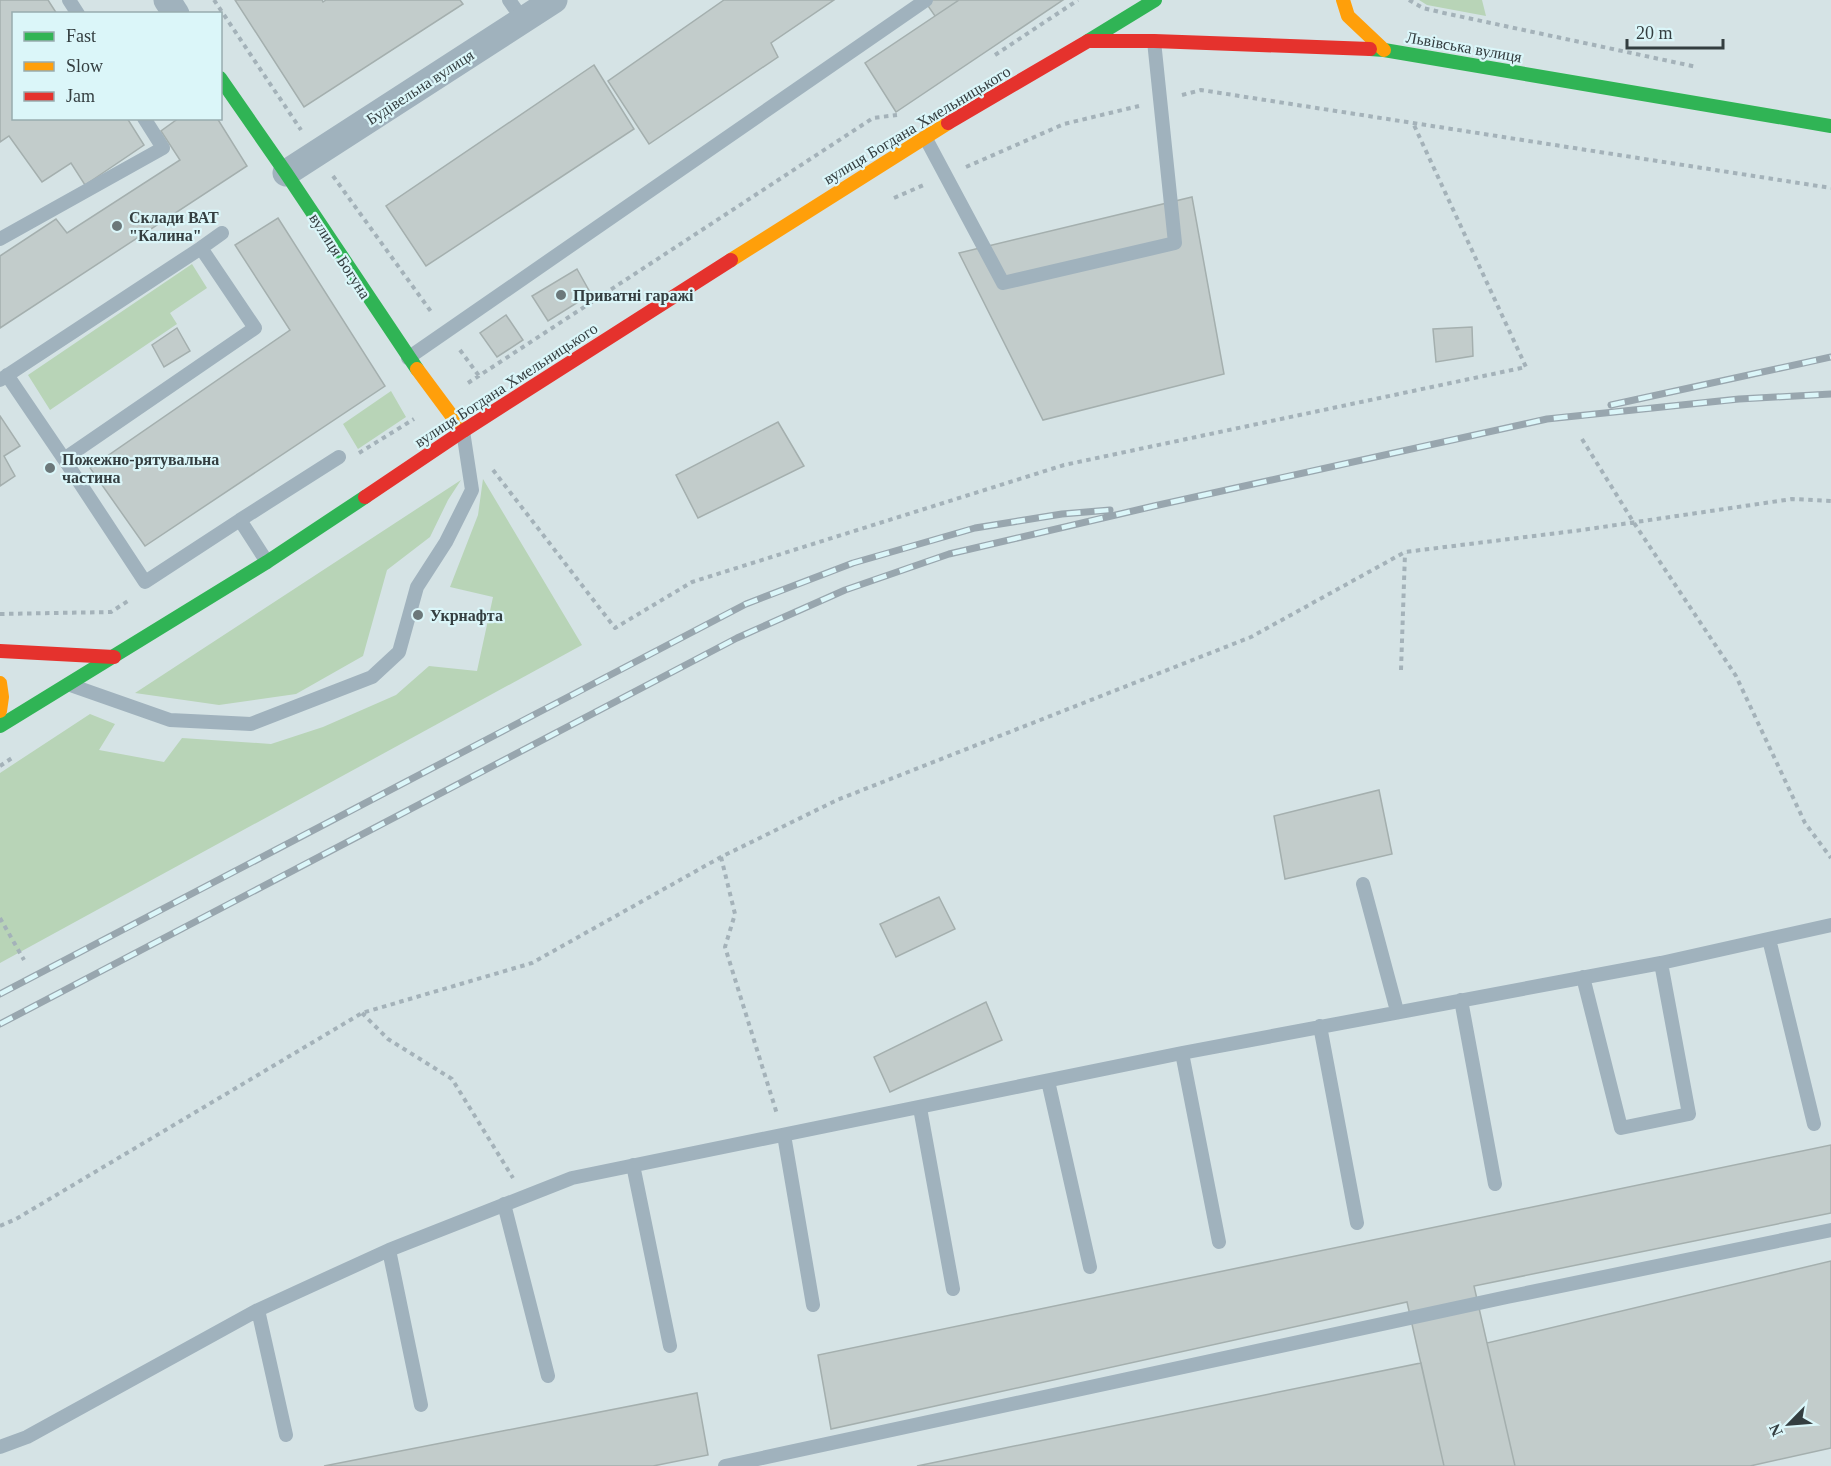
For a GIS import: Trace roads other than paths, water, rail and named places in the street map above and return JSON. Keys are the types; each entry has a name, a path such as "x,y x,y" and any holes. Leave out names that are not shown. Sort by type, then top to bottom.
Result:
{"street":[{"name":"Будівельна вулиця","path":"286,173 516,10 554,0"},
{"name":"вулиця Богдана Хмельницького","path":"0,726 267,562 463,431 925,137 1155,0"},
{"path":"1343,0 1348,16 1384,50"},
{"name":"Львівська вулиця","path":"1088,41 1155,41 1384,50 1831,126"},
{"name":"вулиця Богуна","path":"222,81 286,173 408,358 463,431"},
{"path":"0,651 114,657"},
{"path":"0,683 2,705 0,711"}],"lane":[{"path":"408,358 926,0"},
{"path":"925,137 1003,283 1175,243 1155,41"},
{"path":"0,239 163,148 145,120"},
{"path":"222,233 3,378 64,459 145,582 240,520 344,458"},
{"path":"64,459 255,327 201,248"},
{"path":"70,684 170,720 251,724 372,677 399,652 417,587 446,542 472,490 463,431"},
{"path":"240,520 267,562"},
{"path":"1363,884 1397,1011"},
{"path":"0,1447 27,1437 258,1310 389,1250 572,1178 1182,1053 1661,963 1831,925"},
{"path":"1769,939 1814,1124"},
{"path":"1583,977 1621,1128 1689,1114 1661,963"},
{"path":"1461,1000 1495,1184"},
{"path":"1320,1026 1357,1223"},
{"path":"1182,1053 1219,1242"},
{"path":"1048,1081 1090,1267"},
{"path":"920,1108 953,1289"},
{"path":"784,1135 813,1305"},
{"path":"633,1165 670,1346"},
{"path":"504,1204 548,1376"},
{"path":"725,1466 1507,1297 1831,1230"},
{"path":"389,1250 421,1405"},
{"path":"258,1310 286,1435"}],"railway":[{"path":"1611,405 1831,357"},
{"path":"0,1024 737,638 845,590 949,554 1547,419 1739,399 1831,394"},
{"path":"0,994 746,604 853,563 975,528 1062,514 1110,510"}],"place":[{"name":"Склади ВАТ \"Калина\"","path":"117,226"},
{"name":"Приватні гаражі","path":"561,295"},
{"name":"Пожежно-рятувальна частина","path":"50,468"},
{"name":"Укрнафта","path":"418,615"}]}
